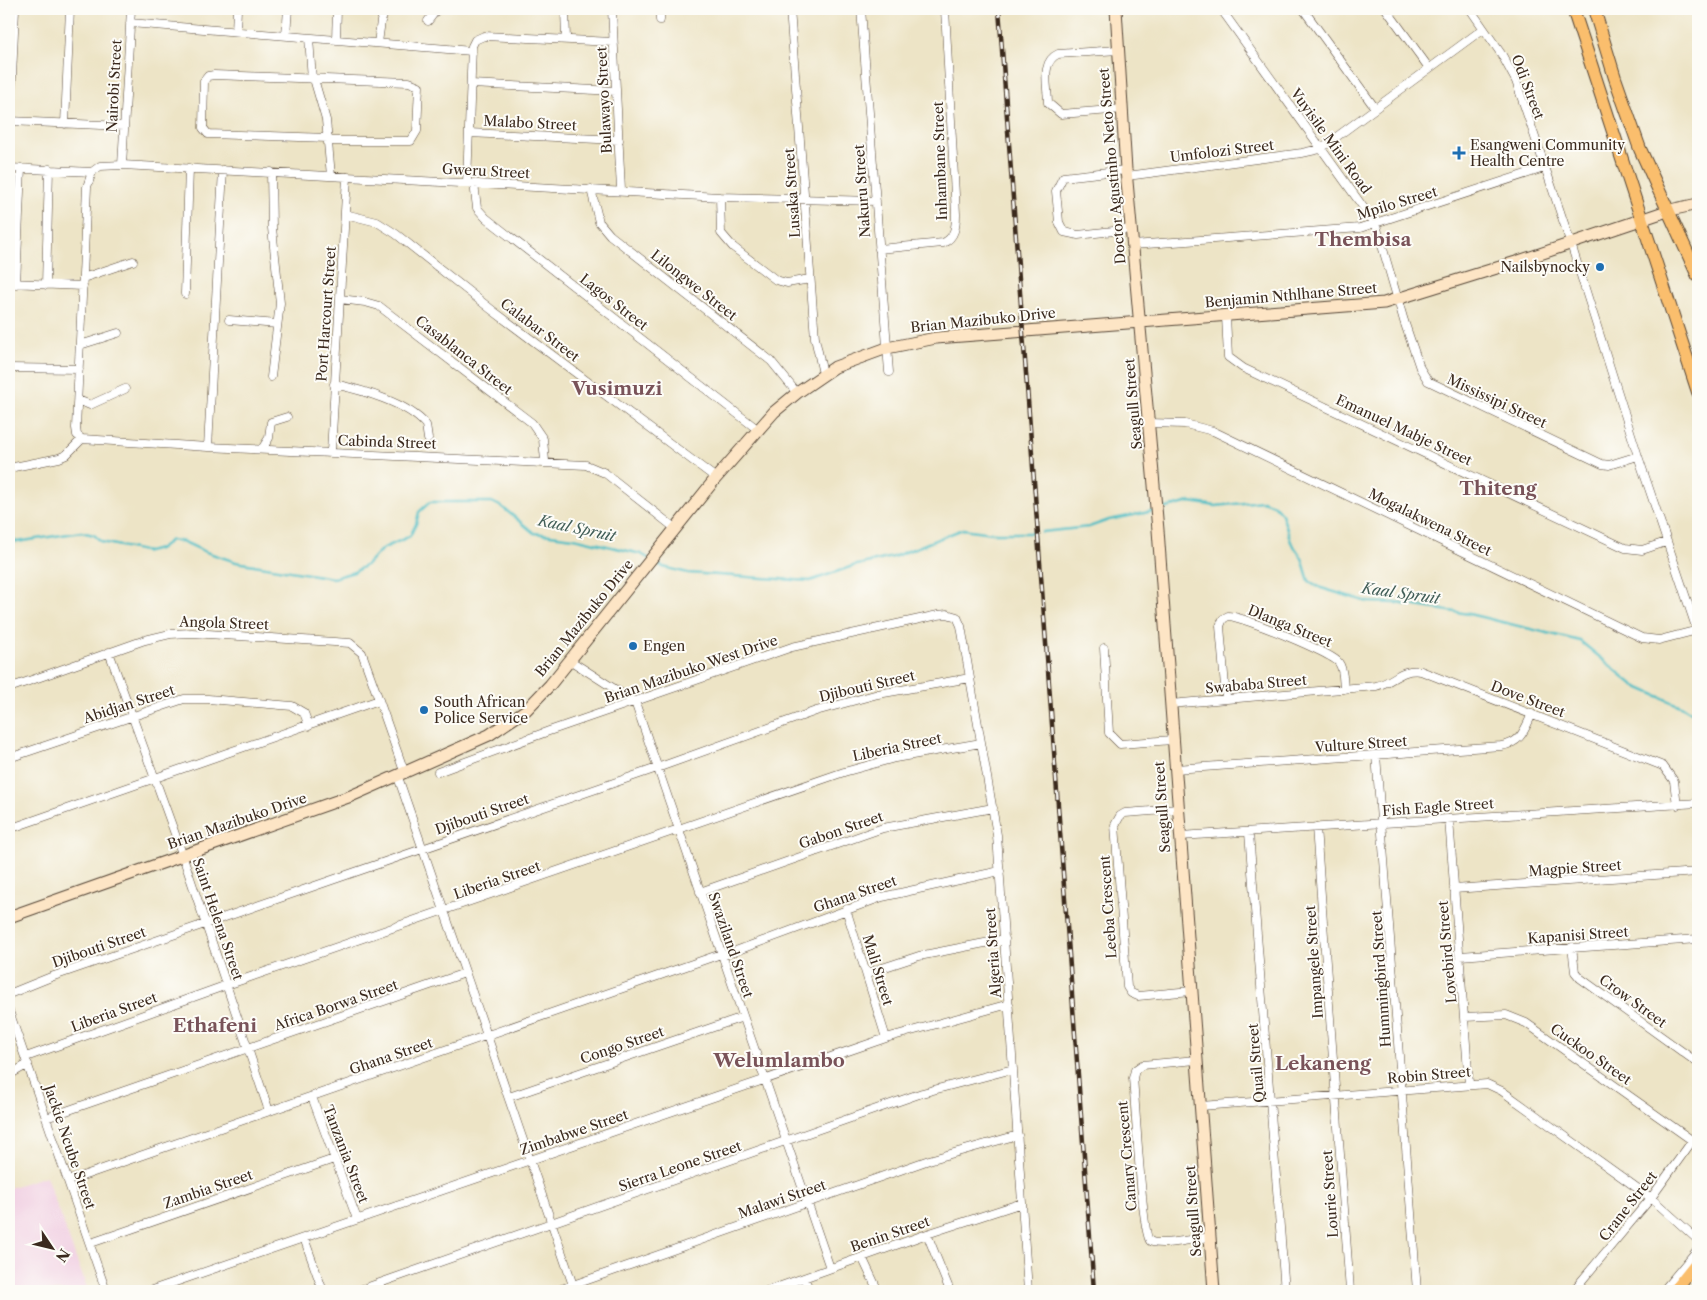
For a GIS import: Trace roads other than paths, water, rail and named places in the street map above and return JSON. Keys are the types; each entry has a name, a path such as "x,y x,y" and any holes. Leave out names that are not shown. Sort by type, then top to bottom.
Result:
{"main road":[{"path":"1573,9 1698,392"},
{"path":"1594,9 1615,78 1640,149 1670,210 1698,276"},
{"path":"1674,1291 1698,1261"}],"street":[{"path":"15,9 10,61 10,121 124,126"},
{"path":"65,124 70,9"},
{"name":"Nairobi Street","path":"122,164 130,9"},
{"path":"236,9 236,31"},
{"path":"286,35 288,9"},
{"path":"336,39 337,9"},
{"path":"378,43 381,21 386,9"},
{"path":"428,21 437,9"},
{"path":"565,9 566,39"},
{"name":"Bulawayo Street","path":"612,9 621,190"},
{"path":"660,9 660,20"},
{"name":"Lusaka Street","path":"790,9 815,338 824,374"},
{"name":"Nakuru Street","path":"861,9 889,372"},
{"name":"Inhambane Street","path":"879,249 943,243 948,240 955,230 956,214 945,9"},
{"name":"Doctor Agustinho Neto Street","path":"1116,9 1126,173 1141,321"},
{"name":"Vuyisile Mini Road","path":"1221,9 1376,225 1398,299"},
{"path":"1303,9 1375,108"},
{"path":"1386,9 1429,68"},
{"name":"Odi Street","path":"1470,9 1502,55 1516,81 1571,244 1666,542 1698,630"},
{"path":"130,23 472,51 475,40 480,36 613,42"},
{"path":"1320,149 1484,29"},
{"path":"309,38 313,79 325,115 331,176"},
{"path":"1118,50 1058,54 1051,59 1047,65 1048,103 1061,114 1123,109"},
{"name":"Lagos Street","path":"472,51 469,133 471,183 477,208 486,218 757,429"},
{"path":"208,76 313,79 409,82 416,84 420,90 417,135 411,141 328,140 210,135 203,131 203,85 208,76"},
{"path":"471,84 616,91"},
{"name":"Malabo Street","path":"469,133 619,140"},
{"name":"Umfolozi Street","path":"1131,229 1078,235 1064,232 1059,222 1056,190 1059,182 1068,175 1126,173 1302,153 1320,149"},
{"name":"Gweru Street","path":"9,168 94,170 105,165 122,164 621,190 720,197 876,201"},
{"path":"21,168 12,283 46,285 83,282 133,261"},
{"path":"185,294 189,168"},
{"name":"Mpilo Street","path":"1133,245 1360,228 1376,225 1544,168"},
{"path":"46,285 49,169"},
{"path":"9,468 66,455 80,437 78,400 87,187 94,170"},
{"path":"208,447 223,170"},
{"path":"271,172 272,228 280,303 271,377"},
{"name":"Port Harcourt Street","path":"331,452 347,177"},
{"name":"Lilongwe Street","path":"591,189 599,222 610,235 771,361 797,393"},
{"path":"720,197 721,233 733,247 776,280 787,283 810,279"},
{"name":"Benjamin Nthlhane Street","path":"1141,321 1353,306 1398,299 1571,244 1670,210 1698,204"},
{"name":"Calabar Street","path":"345,214 377,222 396,234 492,310 716,478"},
{"name":"Casablanca Street","path":"340,299 372,303 386,310 532,424 543,439 545,461"},
{"name":"Mississipi Street","path":"1398,299 1420,368 1431,384 1602,464 1609,465 1638,456"},
{"name":"Emanuel Mabje Street","path":"1226,316 1228,357 1243,368 1625,548 1638,550 1666,542"},
{"path":"230,320 277,324"},
{"name":"Brian Mazibuko Drive","path":"9,917 324,806 401,776 479,740 508,723 540,697 571,661 757,429 797,393 824,374 860,357 887,348 944,337 1141,321"},
{"name":"Seagull Street","path":"1141,321 1214,1291"},
{"path":"80,345 118,333"},
{"path":"9,368 79,369"},
{"path":"334,384 368,393 414,414 426,425 428,439"},
{"path":"78,400 90,405 125,389"},
{"path":"262,449 269,438 271,422 287,417"},
{"name":"Mogalakwena Street","path":"1149,423 1185,424 1213,431 1647,640 1659,640 1698,630"},
{"name":"Cabinda Street","path":"80,437 208,447 576,463 596,468 676,529"},
{"name":"Brian Mazibuko West Drive","path":"438,772 810,642 938,615 947,614 957,617"},
{"name":"Dlanga Street","path":"1226,698 1220,626 1223,619 1228,616 1266,628 1334,658 1342,669 1344,689"},
{"name":"Algeria Street","path":"957,617 961,626 994,808 1005,939 1028,1291"},
{"name":"Angola Street","path":"9,688 152,638 179,633 346,642 354,645 362,653 379,700 421,848 574,1288"},
{"path":"1104,648 1109,733 1113,739 1122,744 1172,740"},
{"name":"Saint Helena Street","path":"109,652 183,856 269,1111"},
{"path":"571,661 635,702"},
{"name":"Dove Street","path":"1344,689 1382,685 1404,671 1414,670 1663,766 1674,781 1677,805"},
{"name":"Djibouti Street","path":"9,994 51,977 205,923 657,768 772,725 849,701 970,678"},
{"name":"Swababa Street","path":"1170,704 1344,689"},
{"name":"Abidjan Street","path":"9,758 178,700 208,699 297,708 304,713 309,726"},
{"path":"9,829 309,726 379,700"},
{"name":"Swaziland Street","path":"635,702 830,1268"},
{"name":"Vulture Street","path":"1175,769 1511,744 1521,738 1532,714"},
{"name":"Liberia Street","path":"9,1075 27,1061 227,985 871,763 981,743"},
{"name":"Hummingbird Street","path":"1376,755 1417,1291"},
{"name":"Fish Eagle Street","path":"1180,836 1698,803"},
{"name":"Gabon Street","path":"700,892 883,828 994,808"},
{"name":"Leeba Crescent","path":"1178,809 1122,814 1115,825 1116,851 1128,990 1138,996 1191,991"},
{"name":"Lovebird Street","path":"1449,819 1469,1084"},
{"name":"Impangele Street","path":"1316,827 1336,1095"},
{"name":"Quail Street","path":"1250,832 1272,1100 1285,1291"},
{"name":"Ghana Street","path":"68,1181 721,955 846,909 899,892 1000,871"},
{"name":"Magpie Street","path":"1454,889 1698,872"},
{"name":"Mali Street","path":"846,909 886,1038"},
{"path":"867,974 918,956 1005,939"},
{"name":"Kapanisi Street","path":"1460,956 1698,939"},
{"name":"Crow Street","path":"1572,947 1575,972 1580,978 1698,1063"},
{"name":"Africa Borwa Street","path":"46,1118 465,973"},
{"name":"Zimbabwe Street","path":"149,1291 886,1038 1009,1004"},
{"name":"Jackie Ncube Street","path":"9,1011 91,1243 106,1291"},
{"name":"Cuckoo Street","path":"1465,1017 1506,1015 1526,1023 1693,1141"},
{"name":"Congo Street","path":"509,1097 743,1017"},
{"name":"Canary Crescent","path":"1196,1060 1142,1065 1135,1070 1133,1078 1146,1235 1151,1241 1159,1243 1210,1237"},
{"name":"Sierra Leone Street","path":"358,1291 930,1091 1013,1069"},
{"name":"Robin Street","path":"1201,1106 1487,1084 1502,1091 1651,1198 1698,1240"},
{"name":"Lourie Street","path":"1336,1095 1350,1291"},
{"name":"Tanzania Street","path":"312,1097 358,1219"},
{"name":"Crane Street","path":"1573,1291 1651,1198 1698,1133"},
{"name":"Malawi Street","path":"556,1291 574,1288 936,1158 1018,1135"},
{"name":"Zambia Street","path":"91,1243 334,1159"},
{"name":"Benin Street","path":"767,1291 927,1234 1022,1203"},
{"path":"927,1234 950,1291"},
{"path":"304,1238 323,1291"},
{"path":"1663,1291 1698,1249"},
{"path":"862,1257 878,1291"},
{"path":"804,1278 810,1291"}],"waterway":[{"name":"Kaal Spruit","path":"1159,510 1190,502 1216,506 1262,501 1274,505 1282,514 1291,542 1302,558 1309,581 1321,588 1368,602 1396,603 1469,614 1580,641 1635,686 1681,706 1698,716"},
{"name":"Kaal Spruit","path":"9,538 17,542 81,532 94,535 102,542 148,552 159,549 171,540 184,542 236,562 333,578 354,572 366,565 382,549 410,536 419,512 430,502 492,502 502,507 534,533 574,538 641,554 648,558"},
{"name":"Kaal Spruit","path":"1042,532 1089,527 1109,520 1154,511"},
{"name":"Kaal Spruit","path":"653,561 663,567 688,573 810,581 853,566 893,557 963,529 992,533 1032,533"}],"railway":[{"path":"999,9 1094,1291"}],"place":[{"name":"Esangweni Community Health Centre","path":"1459,153"},
{"name":"Nailsbynocky","path":"1600,267"},
{"name":"Engen","path":"633,646"},
{"name":"South African Police Service","path":"424,710"}],"district":[{"name":"Thembisa","path":"1363,239"},
{"name":"Vusimuzi","path":"617,388"},
{"name":"Thiteng","path":"1498,488"},
{"name":"Ethafeni","path":"215,1025"},
{"name":"Welumlambo","path":"779,1060"},
{"name":"Lekaneng","path":"1323,1063"}]}
